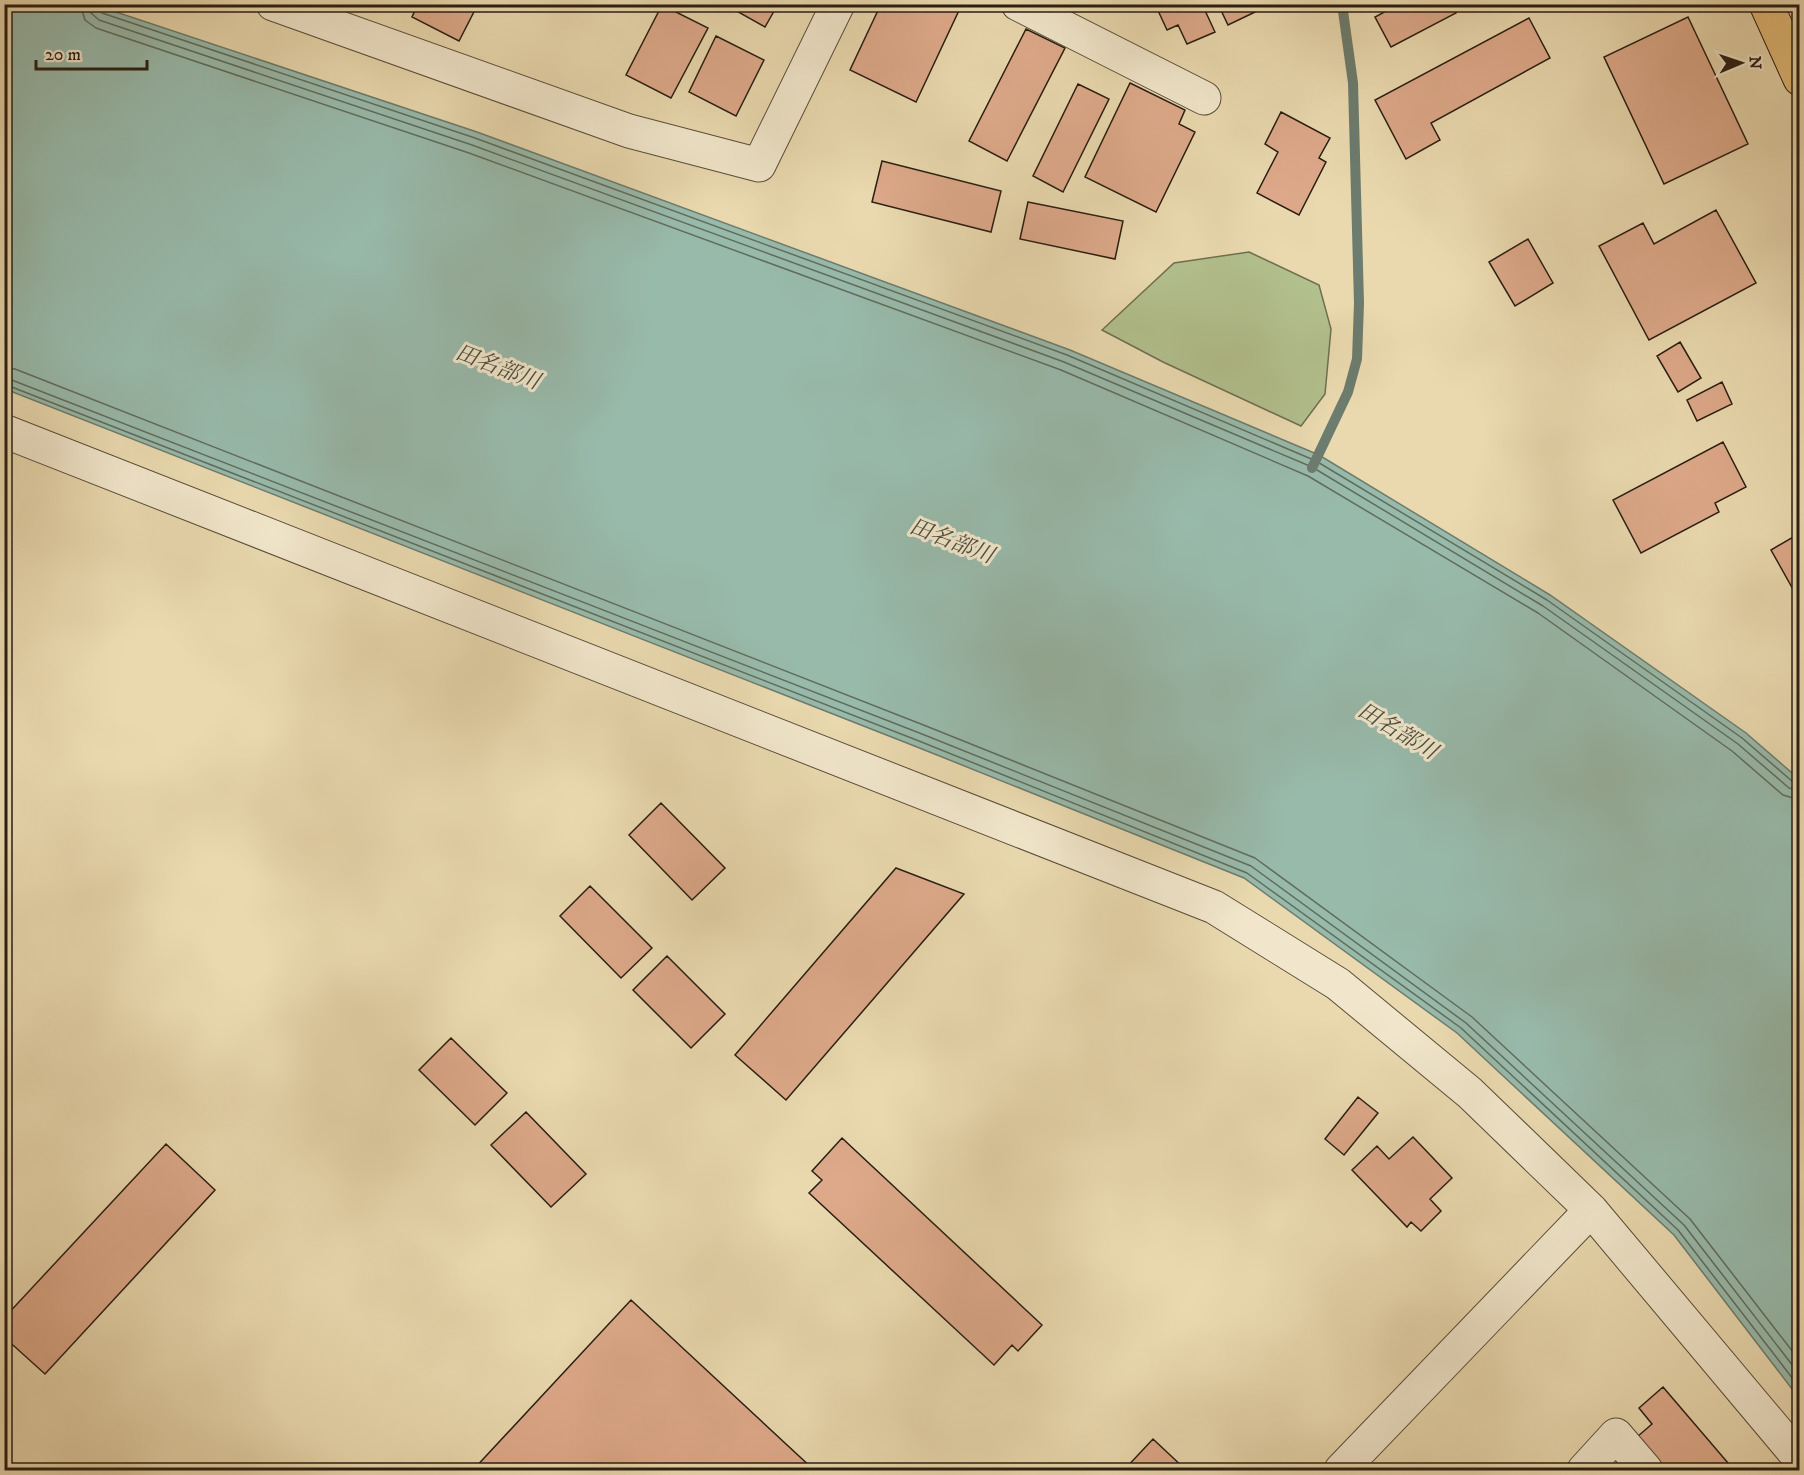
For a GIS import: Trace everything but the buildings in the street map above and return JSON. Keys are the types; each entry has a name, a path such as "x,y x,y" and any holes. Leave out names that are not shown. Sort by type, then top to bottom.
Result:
{"highway":[{"path":"1766,4 1800,79"}],"street":[{"path":"273,4 629,131 759,165 838,4"},
{"path":"1018,4 1204,98"},
{"path":"4,431 1214,907 1338,984 1470,1094 1591,1210 1800,1459"},
{"path":"1341,1470 1591,1210"},
{"path":"1584,1470 1616,1435 1646,1470"}],"green space":[{"path":"1249,252 1319,285 1331,329 1325,394 1301,426 1163,362 1102,330 1174,263"}],"water":[{"name":"田名部川","path":"4,5 95,5 477,132 1070,350 1319,455 1550,595 1746,733 1799,779 1799,1398 1674,1235 1457,1033 1244,878 917,747 5,389"}],"waterway":[{"path":"1312,468 1348,392 1357,359 1359,303 1353,83 1342,4"}]}
